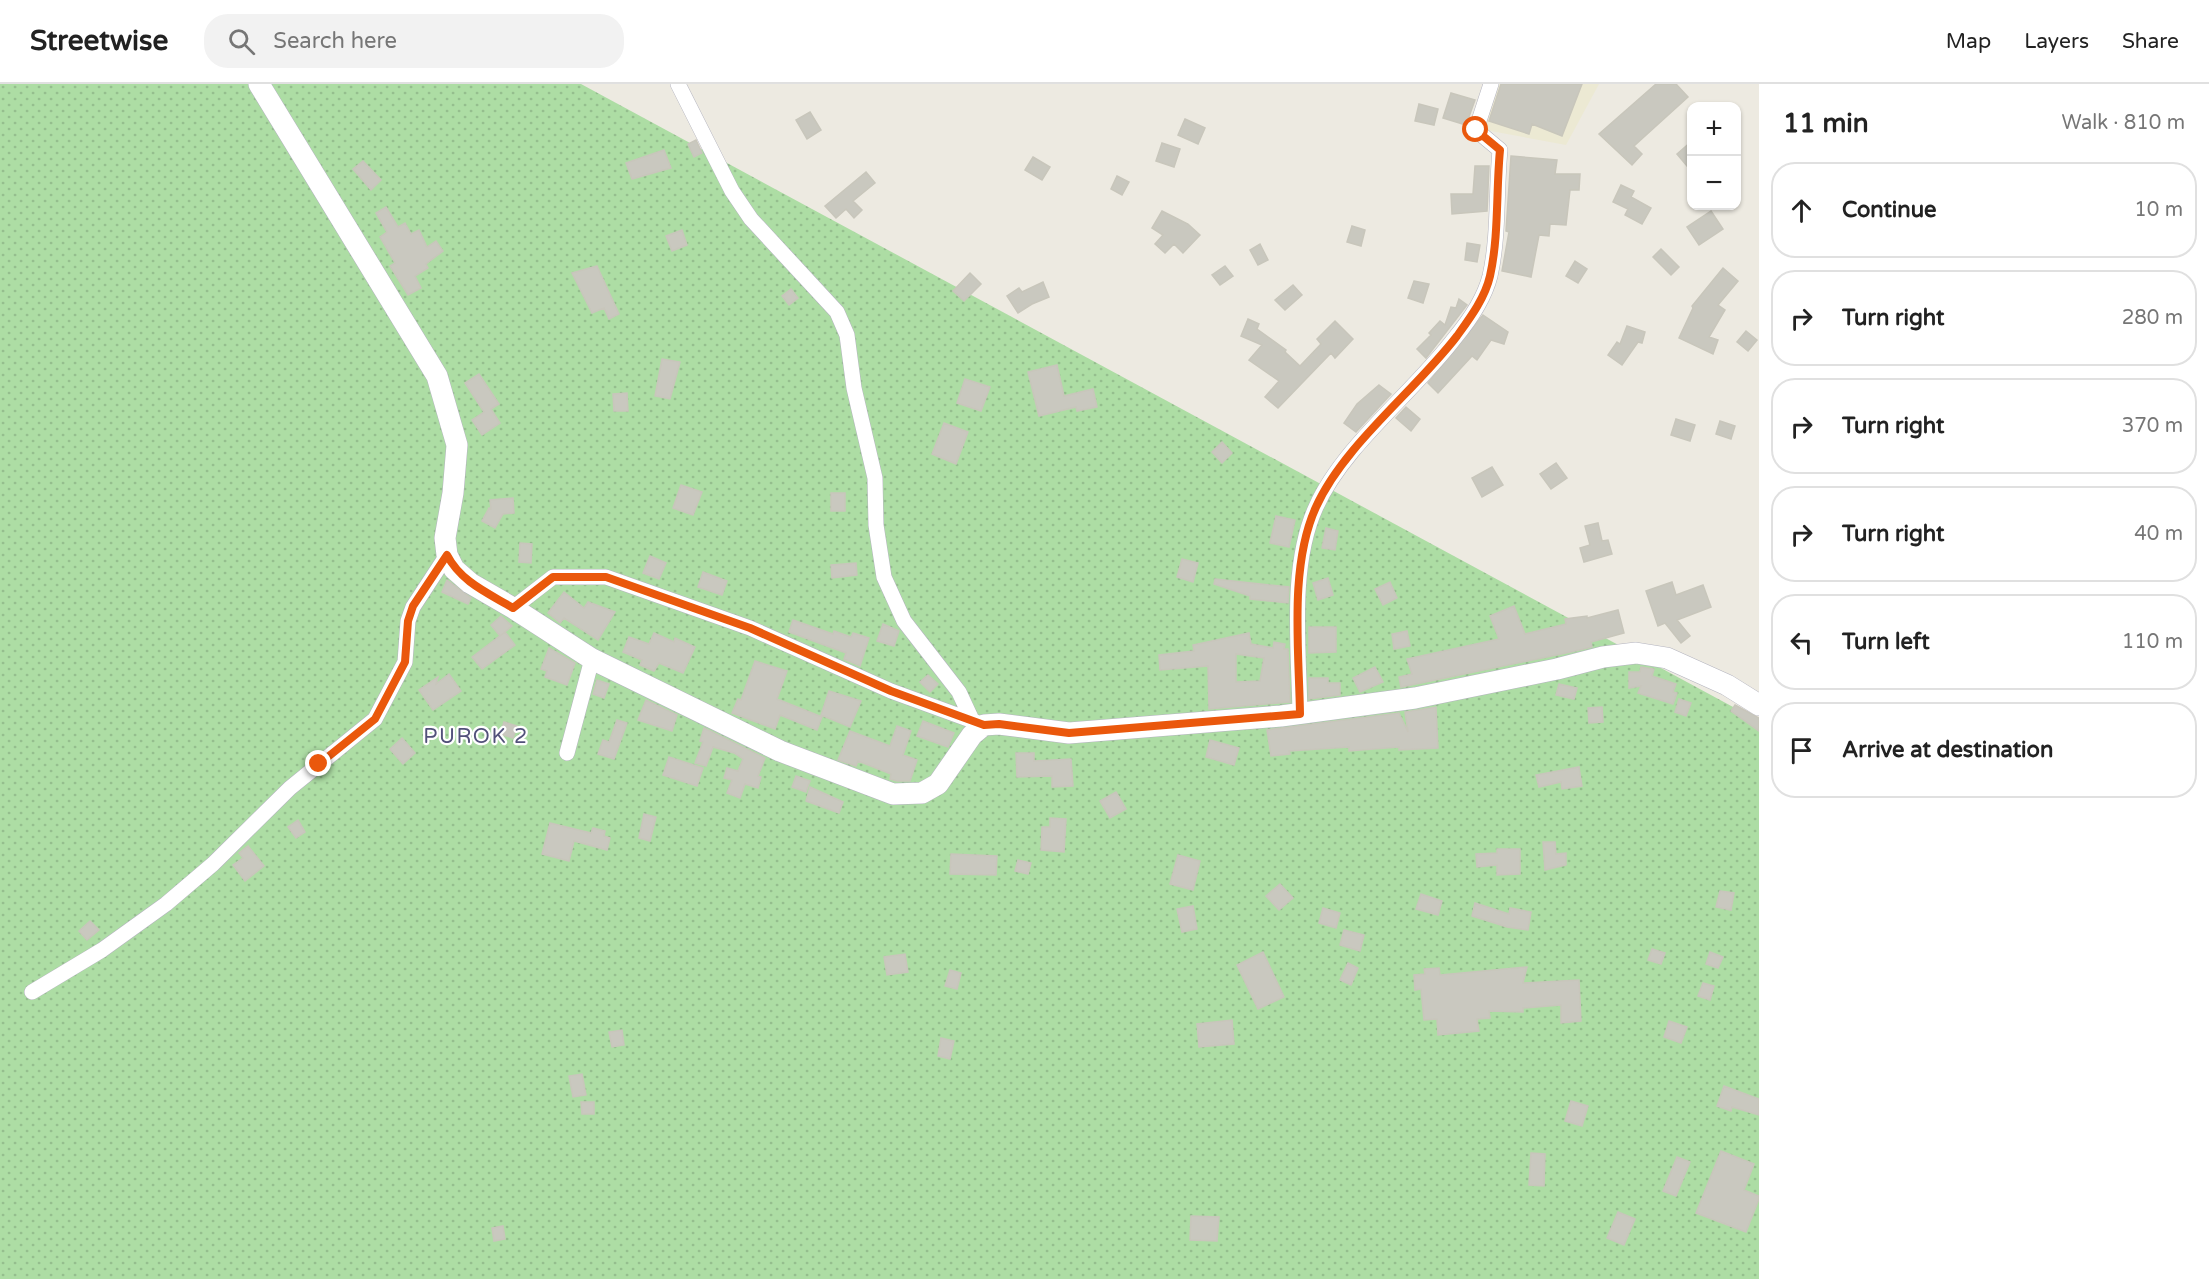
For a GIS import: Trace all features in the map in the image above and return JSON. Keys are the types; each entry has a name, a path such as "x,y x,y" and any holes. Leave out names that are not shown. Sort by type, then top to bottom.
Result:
{"street":[{"path":"259,84 437,376 457,445 453,493 445,538 447,555 454,569 471,583 592,659 780,751 893,794 922,793 938,784 978,723"},
{"path":"678,84 732,191 766,238 812,282 837,312 848,335 854,388 875,478 876,525 884,577 904,621 959,692 978,723"},
{"path":"1300,714 1299,585 1304,539 1316,506 1338,471 1418,383 1466,325 1490,278 1500,150 1476,130 1491,84"},
{"path":"32,992 102,950 166,904 213,864 290,789 375,719 405,662 408,621 413,606 447,555"},
{"path":"513,608 553,577 606,577 750,628 820,661 978,723 1069,733 1300,714 1415,698 1557,669 1603,657 1636,653 1667,658 1727,684 1759,705"},
{"path":"567,753 592,659"}],"shaded area":[{"path":"1496,84 1599,84 1566,145 1480,129"}],"green space":[{"path":"0,84 581,84 1759,721 1759,1279 0,1279"}],"building":[{"path":"1501,84 1582,84 1562,136 1532,124 1529,134 1489,121"},
{"path":"1656,84 1676,84 1688,97 1634,146 1642,154 1632,165 1599,134"},
{"path":"1451,93 1475,100 1466,125 1443,118"},
{"path":"1419,104 1438,109 1434,125 1415,121"},
{"path":"810,112 821,130 807,139 796,120"},
{"path":"1185,119 1205,128 1198,144 1178,135"},
{"path":"696,140 702,153 694,157 688,144"},
{"path":"1162,143 1180,149 1174,167 1156,161"},
{"path":"1687,145 1687,166 1677,154"},
{"path":"664,150 671,168 632,179 626,163"},
{"path":"1511,156 1557,160 1555,174 1580,174 1579,190 1570,190 1566,225 1550,224 1549,236 1539,235 1531,277 1502,271 1509,232 1506,231"},
{"path":"1033,157 1050,167 1042,180 1025,170"},
{"path":"363,161 381,180 371,190 353,169"},
{"path":"1475,166 1489,166 1487,211 1452,214 1451,194 1473,194"},
{"path":"866,172 875,183 853,201 862,210 854,218 846,209 836,218 825,206"},
{"path":"1117,176 1129,182 1122,195 1111,189"},
{"path":"1621,185 1634,191 1631,197 1651,208 1642,224 1625,215 1628,209 1613,202"},
{"path":"386,207 398,227 405,223 411,234 419,230 427,247 436,241 443,251 426,264 428,268 415,276 421,288 408,295 390,266 395,263 380,237 387,232 376,213"},
{"path":"1162,211 1188,224 1200,235 1183,253 1174,244 1165,253 1155,244 1163,235 1152,228"},
{"path":"1711,211 1723,229 1699,245 1687,227"},
{"path":"1352,226 1365,230 1361,246 1347,242"},
{"path":"682,230 687,245 672,251 666,236"},
{"path":"1467,243 1480,245 1477,262 1465,260"},
{"path":"1260,244 1268,260 1258,265 1250,250"},
{"path":"1661,249 1679,267 1671,275 1653,257"},
{"path":"1575,261 1587,269 1578,283 1566,276"},
{"path":"597,266 619,314 609,319 604,308 592,313 572,273"},
{"path":"1225,266 1233,276 1220,285 1212,275"},
{"path":"1723,268 1738,281 1718,305 1725,310 1709,337 1718,340 1713,354 1679,338 1692,306"},
{"path":"970,273 981,284 964,301 953,291"},
{"path":"1414,281 1429,284 1423,303 1408,298"},
{"path":"1043,282 1049,297 1018,313 1007,296 1019,288 1022,292"},
{"path":"1293,285 1302,295 1285,310 1275,300"},
{"path":"791,289 798,298 789,305 782,296"},
{"path":"1459,299 1467,305 1426,358 1417,349 1431,335 1429,333 1440,321 1445,325 1451,307 1456,308"},
{"path":"1483,315 1508,332 1504,344 1491,340 1477,360 1472,356 1438,393 1428,383"},
{"path":"1248,319 1259,324 1257,329 1286,350 1285,352 1300,366 1321,344 1317,339 1335,321 1353,339 1335,358 1331,353 1278,408 1265,397 1279,381 1249,360 1262,345 1241,336"},
{"path":"1627,326 1645,332 1642,343 1638,342 1622,365 1608,355 1617,342 1620,344"},
{"path":"1746,331 1757,340 1748,351 1737,342"},
{"path":"662,359 680,362 670,399 655,396"},
{"path":"1057,365 1064,396 1093,389 1097,407 1077,411 1076,407 1039,416 1028,372"},
{"path":"479,374 499,404 491,409 500,423 482,435 472,420 484,412 465,383"},
{"path":"965,379 990,387 981,411 957,403"},
{"path":"1379,385 1391,394 1356,432 1344,423 1357,404"},
{"path":"627,393 628,411 614,411 613,394"},
{"path":"1406,407 1420,419 1411,431 1396,418"},
{"path":"1676,419 1695,425 1690,441 1671,435"},
{"path":"1720,421 1735,426 1731,439 1716,434"},
{"path":"944,423 968,432 956,464 932,454"},
{"path":"1222,442 1232,453 1222,463 1212,452"},
{"path":"1556,463 1567,478 1551,489 1540,474"},
{"path":"1492,467 1503,485 1482,497 1472,478"},
{"path":"681,485 702,492 693,515 673,508"},
{"path":"831,493 845,493 845,511 831,511"},
{"path":"513,498 514,513 503,514 495,528 482,521 489,508 491,509 490,500"},
{"path":"1276,516 1295,520 1289,547 1270,543"},
{"path":"1598,523 1602,541 1608,540 1612,554 1584,562 1580,548 1590,545 1585,526"},
{"path":"1326,528 1338,531 1335,550 1322,548"},
{"path":"520,543 532,544 531,563 519,562"},
{"path":"650,556 666,563 659,579 643,573"},
{"path":"1182,559 1198,563 1193,582 1177,577"},
{"path":"856,563 857,575 832,578 831,565"},
{"path":"703,572 727,581 722,595 698,587"},
{"path":"1328,578 1333,595 1318,600 1313,583"},
{"path":"1215,579 1289,587 1288,603 1250,599 1250,596 1214,584"},
{"path":"447,580 471,598 468,604 442,592"},
{"path":"1390,582 1397,598 1383,605 1375,589"},
{"path":"1672,582 1676,595 1703,585 1711,607 1677,620 1690,636 1681,643 1665,623 1658,626 1646,591"},
{"path":"564,592 584,608 588,602 615,612 598,640 564,618 560,623 548,613"},
{"path":"1514,606 1525,634 1566,624 1565,619 1587,616 1587,618 1618,610 1624,633 1591,642 1592,647 1401,687 1399,677 1412,674 1407,659 1499,639 1490,616"},
{"path":"501,616 512,626 500,636 491,625"},
{"path":"793,620 833,634 834,631 851,637 853,633 869,638 860,666 844,659 846,653 789,632"},
{"path":"883,624 899,631 894,646 877,641"},
{"path":"1309,627 1336,627 1336,652 1309,653"},
{"path":"1407,631 1410,646 1394,649 1392,634"},
{"path":"505,632 515,645 482,669 472,657"},
{"path":"654,633 674,642 675,638 695,647 683,673 659,663 654,671 640,665 642,660 623,652 629,637 649,644"},
{"path":"1249,633 1251,644 1273,648 1274,642 1285,644 1284,649 1288,649 1290,702 1209,709 1208,666 1160,670 1159,655 1194,651 1193,645","holes":["1236,654 1264,658 1260,681 1236,682"]},
{"path":"549,648 575,663 567,685 545,677 547,671 541,669"},
{"path":"755,661 787,671 777,699 822,717 817,730 780,715 775,729 732,713 738,699 741,700"},
{"path":"1375,667 1383,682 1360,692 1353,678"},
{"path":"1641,667 1654,669 1652,676 1676,684 1673,692 1677,693 1673,704 1638,693 1641,686 1629,688 1629,672 1640,672"},
{"path":"449,674 461,691 433,710 419,690 438,677 436,684"},
{"path":"928,675 938,684 930,692 920,682"},
{"path":"1309,678 1328,678 1328,683 1340,683 1340,695 1309,699"},
{"path":"597,680 609,684 604,698 593,694"},
{"path":"1559,684 1577,688 1574,699 1556,695"},
{"path":"829,691 861,701 850,727 821,715"},
{"path":"1679,699 1691,703 1686,716 1675,712"},
{"path":"646,700 677,715 672,731 638,720"},
{"path":"1735,705 1759,718 1759,731 1731,711"},
{"path":"1436,707 1438,748 1399,750 1399,747 1349,751 1349,747 1289,751 1290,754 1271,756 1267,730 1399,713 1408,732 1405,712"},
{"path":"1602,707 1603,722 1589,723 1588,708"},
{"path":"617,720 627,723 614,759 598,754 603,740 609,742"},
{"path":"923,721 954,733 948,747 917,736"},
{"path":"504,722 517,726 513,738 500,734"},
{"path":"897,726 911,731 903,755 917,760 910,781 890,779 891,774 858,761 856,766 838,760 850,731 890,746"},
{"path":"704,728 765,758 758,776 761,777 758,788 745,784 740,798 727,793 732,780 724,778 727,768 738,771 743,759 734,753 713,747 706,766 695,763 703,742 700,741"},
{"path":"402,738 415,753 403,764 390,749"},
{"path":"1210,740 1239,748 1234,765 1206,757"},
{"path":"1016,753 1034,753 1034,761 1071,759 1073,786 1052,787 1052,776 1017,777"},
{"path":"669,757 703,768 697,786 663,775"},
{"path":"1579,767 1582,786 1562,789 1561,782 1539,787 1536,775"},
{"path":"796,776 810,781 806,792 792,787"},
{"path":"810,787 843,802 839,813 806,801"},
{"path":"1116,792 1126,809 1110,818 1100,801"},
{"path":"644,814 656,817 650,841 639,838"},
{"path":"1050,818 1066,819 1064,852 1041,850 1042,827 1050,827"},
{"path":"298,820 305,832 296,838 288,827"},
{"path":"550,823 591,833 593,828 605,831 604,836 610,838 607,850 574,841 569,861 542,854"},
{"path":"1543,842 1555,842 1556,854 1566,853 1566,865 1545,870"},
{"path":"248,846 264,866 245,881 233,865 243,858 239,853"},
{"path":"1497,849 1520,849 1520,874 1497,875 1497,865 1477,867 1476,854 1497,853"},
{"path":"951,854 997,856 996,875 950,874"},
{"path":"1178,855 1200,861 1193,890 1170,884"},
{"path":"1018,860 1031,863 1028,874 1015,871"},
{"path":"1280,884 1293,898 1279,910 1266,896"},
{"path":"1720,891 1734,893 1731,910 1716,907"},
{"path":"1421,894 1442,901 1438,915 1416,909"},
{"path":"1475,903 1509,914 1510,908 1531,912 1528,930 1507,927 1472,916"},
{"path":"1193,906 1197,929 1182,932 1177,909"},
{"path":"1323,908 1340,913 1336,928 1319,923"},
{"path":"90,921 99,930 87,940 79,931"},
{"path":"1344,930 1364,935 1360,951 1340,945"},
{"path":"1652,949 1665,953 1661,964 1648,960"},
{"path":"1263,952 1284,997 1258,1009 1237,965"},
{"path":"1710,952 1723,957 1718,968 1706,964"},
{"path":"905,954 908,972 887,975 884,957"},
{"path":"1348,963 1358,968 1351,985 1340,980"},
{"path":"1527,967 1523,983 1579,980 1581,1021 1561,1023 1561,1005 1523,1008 1523,1012 1489,1011 1490,1018 1477,1019 1479,1031 1438,1035 1437,1019 1424,1020 1421,989 1415,990 1414,975 1425,974 1424,969 1439,968 1440,975"},
{"path":"950,970 961,973 957,989 945,986"},
{"path":"1703,983 1714,986 1710,1000 1698,996"},
{"path":"1232,1020 1234,1044 1199,1047 1197,1024"},
{"path":"1669,1021 1687,1027 1681,1043 1664,1037"},
{"path":"622,1030 624,1045 612,1047 609,1032"},
{"path":"941,1038 954,1041 950,1059 938,1056"},
{"path":"582,1074 586,1095 573,1097 569,1076"},
{"path":"1724,1086 1759,1099 1759,1115 1732,1107 1731,1111 1717,1106"},
{"path":"1571,1101 1588,1106 1582,1126 1565,1121"},
{"path":"581,1102 594,1102 594,1114 582,1114"},
{"path":"1721,1151 1754,1164 1744,1190 1759,1196 1759,1199 1746,1232 1696,1213"},
{"path":"1531,1153 1545,1154 1544,1186 1529,1185"},
{"path":"1677,1157 1690,1162 1676,1196 1663,1191"},
{"path":"1618,1212 1635,1219 1624,1245 1607,1238"},
{"path":"1191,1216 1219,1217 1217,1241 1190,1240"},
{"path":"503,1226 505,1239 494,1241 492,1228"}],"district":[{"name":"PUROK 2","path":"476,736"}],"route":[{"path":"319,764 375,719 394,687 405,662 408,621 413,606 447,555 454,569 471,583 513,608 553,577 606,577 750,628 891,691 984,725 999,724 1069,733 1300,714 1299,585 1304,539 1316,506 1338,471 1445,352 1472,316 1490,278 1500,150 1476,130"}]}
